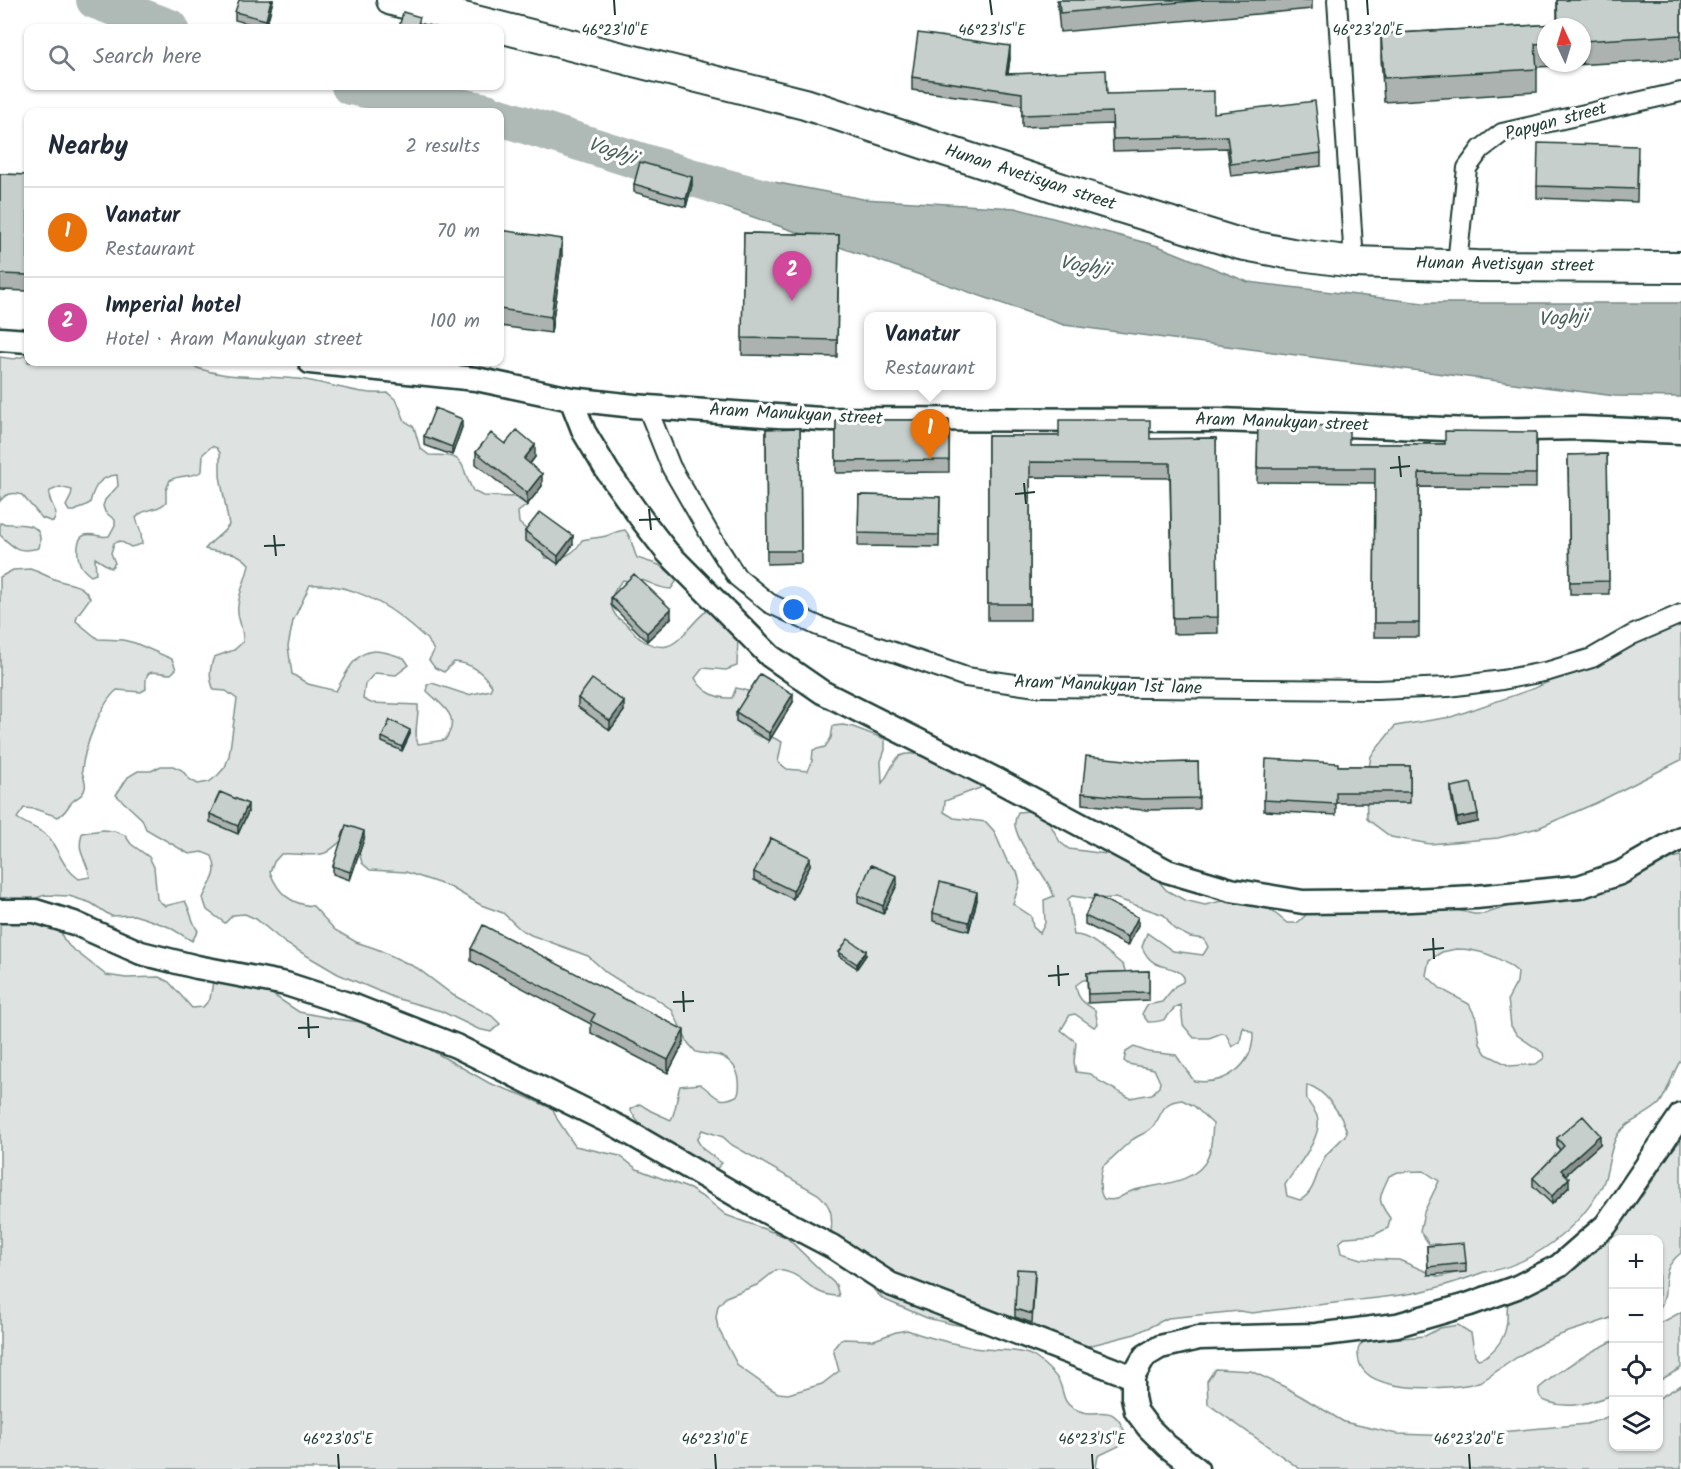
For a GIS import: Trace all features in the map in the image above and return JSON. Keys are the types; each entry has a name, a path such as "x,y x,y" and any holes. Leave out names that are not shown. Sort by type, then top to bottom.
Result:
{"highway":[{"name":"Hunan Avetisyan street","path":"393,0 488,24"},
{"name":"Hunan Avetisyan street","path":"504,28 805,104 1053,186 1240,244 1354,262 1477,266 1681,267"}],"street":[{"path":"1337,0 1354,262"},
{"name":"Papyan street","path":"1457,264 1467,168 1481,149 1502,133 1681,92"},
{"path":"0,339 24,341"},
{"name":"Aram Manukyan street","path":"349,366 476,379 571,399 647,407 821,419 1220,420 1471,430 1582,428 1681,432"},
{"path":"571,399 584,432 608,472 667,552 771,656 822,692 995,779 1167,872 1231,890 1303,902 1476,897 1579,887 1620,873 1681,838"},
{"name":"Aram Manukyan 1st lane","path":"647,407 671,467 709,533 738,577 770,603 818,626 966,676 1037,687 1377,690 1448,687 1549,671 1592,658 1632,635 1681,614"},
{"path":"0,911 35,911 74,923 141,953 197,967 286,984 354,1006 456,1046 621,1128 755,1206 834,1247 890,1284 1133,1377"},
{"path":"1197,1469 1167,1446 1136,1411 1133,1377 1145,1356 1160,1347 1198,1338 1316,1335 1397,1325 1470,1304 1517,1287 1559,1266 1606,1225 1681,1114"}],"shaded area":[{"path":"24,356 24,366 193,366 214,373 295,379 359,391 388,393 397,401 405,421 414,427 420,448 429,455 456,458 463,466 473,491 483,496 515,497 527,505 518,512 519,523 527,530 546,558 567,555 582,540 603,537 625,530 630,537 637,558 659,565 678,579 671,589 638,579 634,582 623,580 616,588 611,602 614,612 644,641 660,646 673,644 712,607 738,633 737,666 726,670 703,668 695,678 715,696 732,698 736,688 748,691 744,722 750,732 760,737 770,736 782,742 778,762 787,769 808,771 813,750 825,747 831,738 833,726 843,725 885,739 885,750 881,761 882,783 898,758 907,754 921,756 953,773 977,777 980,788 945,801 944,812 954,818 986,822 994,831 1007,861 1017,871 1020,882 1013,904 1031,916 1033,927 1040,933 1045,923 1044,900 1054,896 1018,835 1015,819 1018,812 1030,811 1041,814 1049,822 1060,842 1069,849 1114,855 1152,873 1166,890 1184,900 1205,905 1226,900 1261,902 1287,923 1297,923 1305,916 1310,906 1429,904 1484,914 1516,904 1600,893 1658,862 1681,856 1681,1060 1659,1104 1627,1125 1618,1134 1612,1146 1602,1186 1581,1216 1568,1230 1536,1253 1501,1269 1408,1294 1252,1313 1239,1311 1168,1318 1135,1334 1088,1346 1076,1345 1055,1335 1011,1328 988,1330 927,1318 883,1299 874,1290 870,1279 831,1236 831,1213 818,1194 732,1145 723,1137 702,1130 697,1140 703,1149 722,1163 714,1171 666,1146 636,1120 630,1109 640,1104 671,1120 680,1086 700,1084 718,1098 731,1098 738,1095 739,1077 731,1062 726,1059 717,1055 696,1052 688,1043 672,1010 652,996 631,988 607,973 588,956 531,935 520,929 503,913 481,905 450,887 406,872 370,870 362,863 359,852 345,838 325,853 281,854 274,862 270,872 277,886 291,900 313,906 335,930 356,942 417,968 453,995 492,1016 500,1024 491,1032 478,1029 441,1011 395,998 338,974 285,943 256,919 245,914 233,915 225,923 207,910 203,898 215,873 212,856 202,852 189,854 146,829 142,819 116,795 128,777 138,771 151,771 161,766 173,766 182,770 189,779 198,784 209,782 225,767 229,756 237,699 226,691 214,690 210,670 214,657 234,650 243,642 238,606 249,564 234,554 205,549 229,525 220,476 220,453 212,446 203,454 202,471 195,475 170,480 166,490 166,502 143,512 136,518 142,544 131,547 120,541 114,543 111,553 115,563 111,568 95,558 96,574 91,576 81,566 78,544 85,535 109,536 115,520 105,512 103,506 105,500 118,486 117,475 101,481 95,488 90,503 75,511 69,511 66,506 72,490 60,487 50,491 50,500 56,514 53,522 42,518 22,495 10,494 0,501 0,357 14,359","holes":["310,585 339,587 378,602 423,635 434,651 429,660 435,668 444,672 454,662 466,664 484,676 492,686 490,690 468,695 432,683 427,685 427,691 444,707 452,724 445,740 418,744 416,735 418,705 371,703 363,699 365,684 375,673 396,675 409,665 404,658 382,652 368,652 361,655 351,665 336,691 308,684 292,674 288,646 293,621","1072,896 1092,899 1115,898 1164,915 1174,929 1190,937 1204,939 1208,947 1203,955 1173,951 1147,933 1142,947 1147,956 1158,965 1174,969 1184,977 1183,982 1175,986 1162,1002 1147,1005 1142,1014 1148,1022 1157,1022 1166,1018 1172,1010 1181,1005 1183,1025 1194,1038 1209,1038 1222,1033 1226,1034 1232,1047 1240,1042 1243,1027 1253,1033 1249,1055 1243,1064 1236,1071 1217,1080 1194,1081 1176,1055 1148,1052 1134,1047 1126,1052 1124,1061 1128,1064 1154,1069 1160,1082 1159,1087 1152,1094 1130,1098 1091,1074 1076,1072 1074,1062 1076,1042 1061,1030 1070,1015 1075,1014 1094,1027 1098,1024 1095,1010 1082,1000 1076,985 1083,980 1123,974 1125,970 1123,965 1093,941 1080,935 1074,935 1068,899","1456,949 1489,954 1518,972 1517,982 1508,999 1511,1026 1517,1035 1543,1053 1544,1058 1536,1064 1510,1066 1486,1054 1480,1044 1476,1018 1469,1004 1441,989 1426,975 1429,960 1442,952","1307,1085 1320,1091 1326,1097 1337,1111 1347,1133 1323,1159 1310,1191 1300,1200 1287,1196 1285,1185 1312,1145 1318,1128 1317,1117 1307,1099","1182,1100 1194,1106 1213,1124 1209,1153 1203,1166 1186,1178 1134,1190 1118,1199 1104,1199 1100,1188 1103,1166 1132,1140 1154,1126 1165,1107 1174,1101","1424,1171 1439,1181 1424,1212 1420,1231 1429,1244 1439,1244 1461,1254 1460,1272 1439,1277 1399,1260 1362,1259 1341,1253 1339,1243 1346,1237 1374,1235 1388,1228 1390,1218 1382,1206 1380,1197 1389,1176 1398,1172"]},
{"path":"0,523 28,525 34,528 40,538 39,548 21,550 13,547 0,535"},
{"path":"30,569 76,585 87,593 90,598 76,621 98,639 135,643 172,659 176,669 171,674 149,673 146,689 141,692 117,690 111,696 99,715 86,750 82,770 84,791 63,813 58,817 35,809 24,808 17,818 46,835 65,865 79,879 90,877 81,852 82,833 103,830 125,835 131,844 149,857 154,867 157,899 165,906 185,901 198,931 192,941 169,927 134,915 111,916 91,903 69,896 45,895 25,902 0,902 0,577 13,570"},
{"path":"1681,620 1681,760 1596,803 1538,828 1498,838 1430,844 1391,837 1367,819 1366,786 1371,756 1395,726 1451,717 1535,688"},
{"path":"19,918 60,928 69,946 106,975 126,978 159,977 169,982 192,1008 203,1007 210,999 214,976 258,985 299,1012 370,1023 424,1046 489,1083 553,1109 575,1146 620,1156 637,1169 690,1189 726,1215 786,1237 836,1285 839,1296 820,1292 794,1275 776,1270 757,1285 726,1297 718,1306 716,1317 718,1328 738,1366 778,1393 788,1394 822,1384 839,1371 833,1349 841,1339 874,1340 907,1330 974,1348 1015,1351 1030,1355 1057,1378 1069,1406 1082,1412 1104,1412 1116,1417 1127,1438 1119,1446 1098,1456 1096,1467 1100,1469 0,1469 0,920"},
{"path":"1681,1140 1681,1253 1673,1260 1666,1274 1663,1302 1663,1235 1609,1235 1609,1318 1548,1340 1477,1383 1443,1387 1406,1387 1388,1384 1373,1378 1362,1368 1358,1353 1359,1346 1366,1341 1425,1336 1440,1328 1458,1325 1471,1333 1475,1355 1478,1359 1488,1355 1505,1332 1509,1298 1642,1196 1665,1158"},
{"path":"1681,1312 1681,1368 1663,1379 1663,1343 1663,1322"},
{"path":"1609,1343 1609,1396 1573,1405 1557,1404 1540,1397 1539,1388 1547,1381"},
{"path":"1215,1369 1251,1371 1287,1388 1344,1422 1397,1434 1455,1436 1587,1424 1609,1416 1609,1451 1663,1451 1663,1396 1681,1385 1681,1469 1300,1469 1208,1404 1207,1381"}],"water":[{"path":"720,172 863,199 1015,208 1158,246 1248,282 1423,303 1681,303 1681,397 1615,396 1064,325 710,202"}],"building":[{"path":"239,0 271,0 266,20 235,12"},
{"path":"1059,0 1204,0 1060,13"},
{"path":"1557,0 1681,0 1681,35 1591,40 1591,18 1558,18"},
{"path":"403,12 420,17 418,24 400,24"},
{"path":"1537,25 1537,44 1535,44 1537,69 1384,78 1381,34"},
{"path":"918,33 1010,46 1006,74 1106,70 1107,94 1214,91 1214,113 1315,101 1321,153 1231,164 1227,136 1113,139 1112,112 1022,115 1022,93 912,77"},
{"path":"1538,143 1638,146 1637,189 1537,186"},
{"path":"640,162 692,177 686,199 634,184"},
{"path":"0,174 24,175 24,275 0,274"},
{"path":"504,231 562,239 551,317 504,310"},
{"path":"744,233 839,235 837,340 742,338"},
{"path":"435,408 462,419 452,447 424,436"},
{"path":"836,420 949,420 949,460 836,461"},
{"path":"1059,420 1150,420 1150,439 1216,438 1218,617 1173,618 1170,463 1030,462 1030,604 988,604 988,436 1059,436"},
{"path":"1258,425 1349,426 1349,444 1445,444 1445,431 1536,432 1536,474 1419,473 1419,623 1374,623 1375,468 1257,468"},
{"path":"800,428 801,551 767,551 766,429"},
{"path":"517,430 535,445 524,459 542,474 527,493 476,452 491,433 505,444"},
{"path":"1607,454 1609,581 1570,582 1568,455"},
{"path":"859,495 940,497 939,535 858,533"},
{"path":"540,512 573,536 558,556 525,531"},
{"path":"634,574 671,609 647,633 611,597"},
{"path":"760,674 793,694 769,733 736,712"},
{"path":"592,679 624,702 610,721 578,698"},
{"path":"390,720 410,730 402,747 382,737"},
{"path":"1086,756 1155,763 1198,762 1199,798 1143,799 1082,793"},
{"path":"1266,759 1338,763 1338,766 1410,766 1410,792 1336,792 1336,804 1264,800"},
{"path":"1471,783 1478,814 1457,818 1451,787"},
{"path":"220,792 248,804 238,826 210,814"},
{"path":"346,825 364,831 350,872 333,866"},
{"path":"771,838 810,857 793,891 754,872"},
{"path":"871,865 897,876 883,906 858,895"},
{"path":"940,882 977,892 969,922 933,913"},
{"path":"1095,895 1138,917 1128,937 1085,916"},
{"path":"483,925 684,1030 668,1060 591,1021 595,1014 471,949"},
{"path":"848,939 866,951 857,964 839,952"},
{"path":"1149,971 1149,992 1088,994 1087,973"},
{"path":"1583,1116 1600,1135 1561,1170 1569,1178 1552,1196 1533,1178 1564,1146 1557,1138"},
{"path":"1464,1243 1466,1263 1428,1267 1427,1246"},
{"path":"1017,1269 1035,1270 1032,1314 1015,1309"}],"waterway":[{"name":"Voghji","path":"95,0 159,24"},
{"name":"Voghji","path":"371,90 465,108"},
{"name":"Voghji","path":"504,118 716,185 765,198"}],"place":[{"name":"Imperial hotel","path":"792,301"},
{"name":"Vanatur","path":"930,459"}]}
